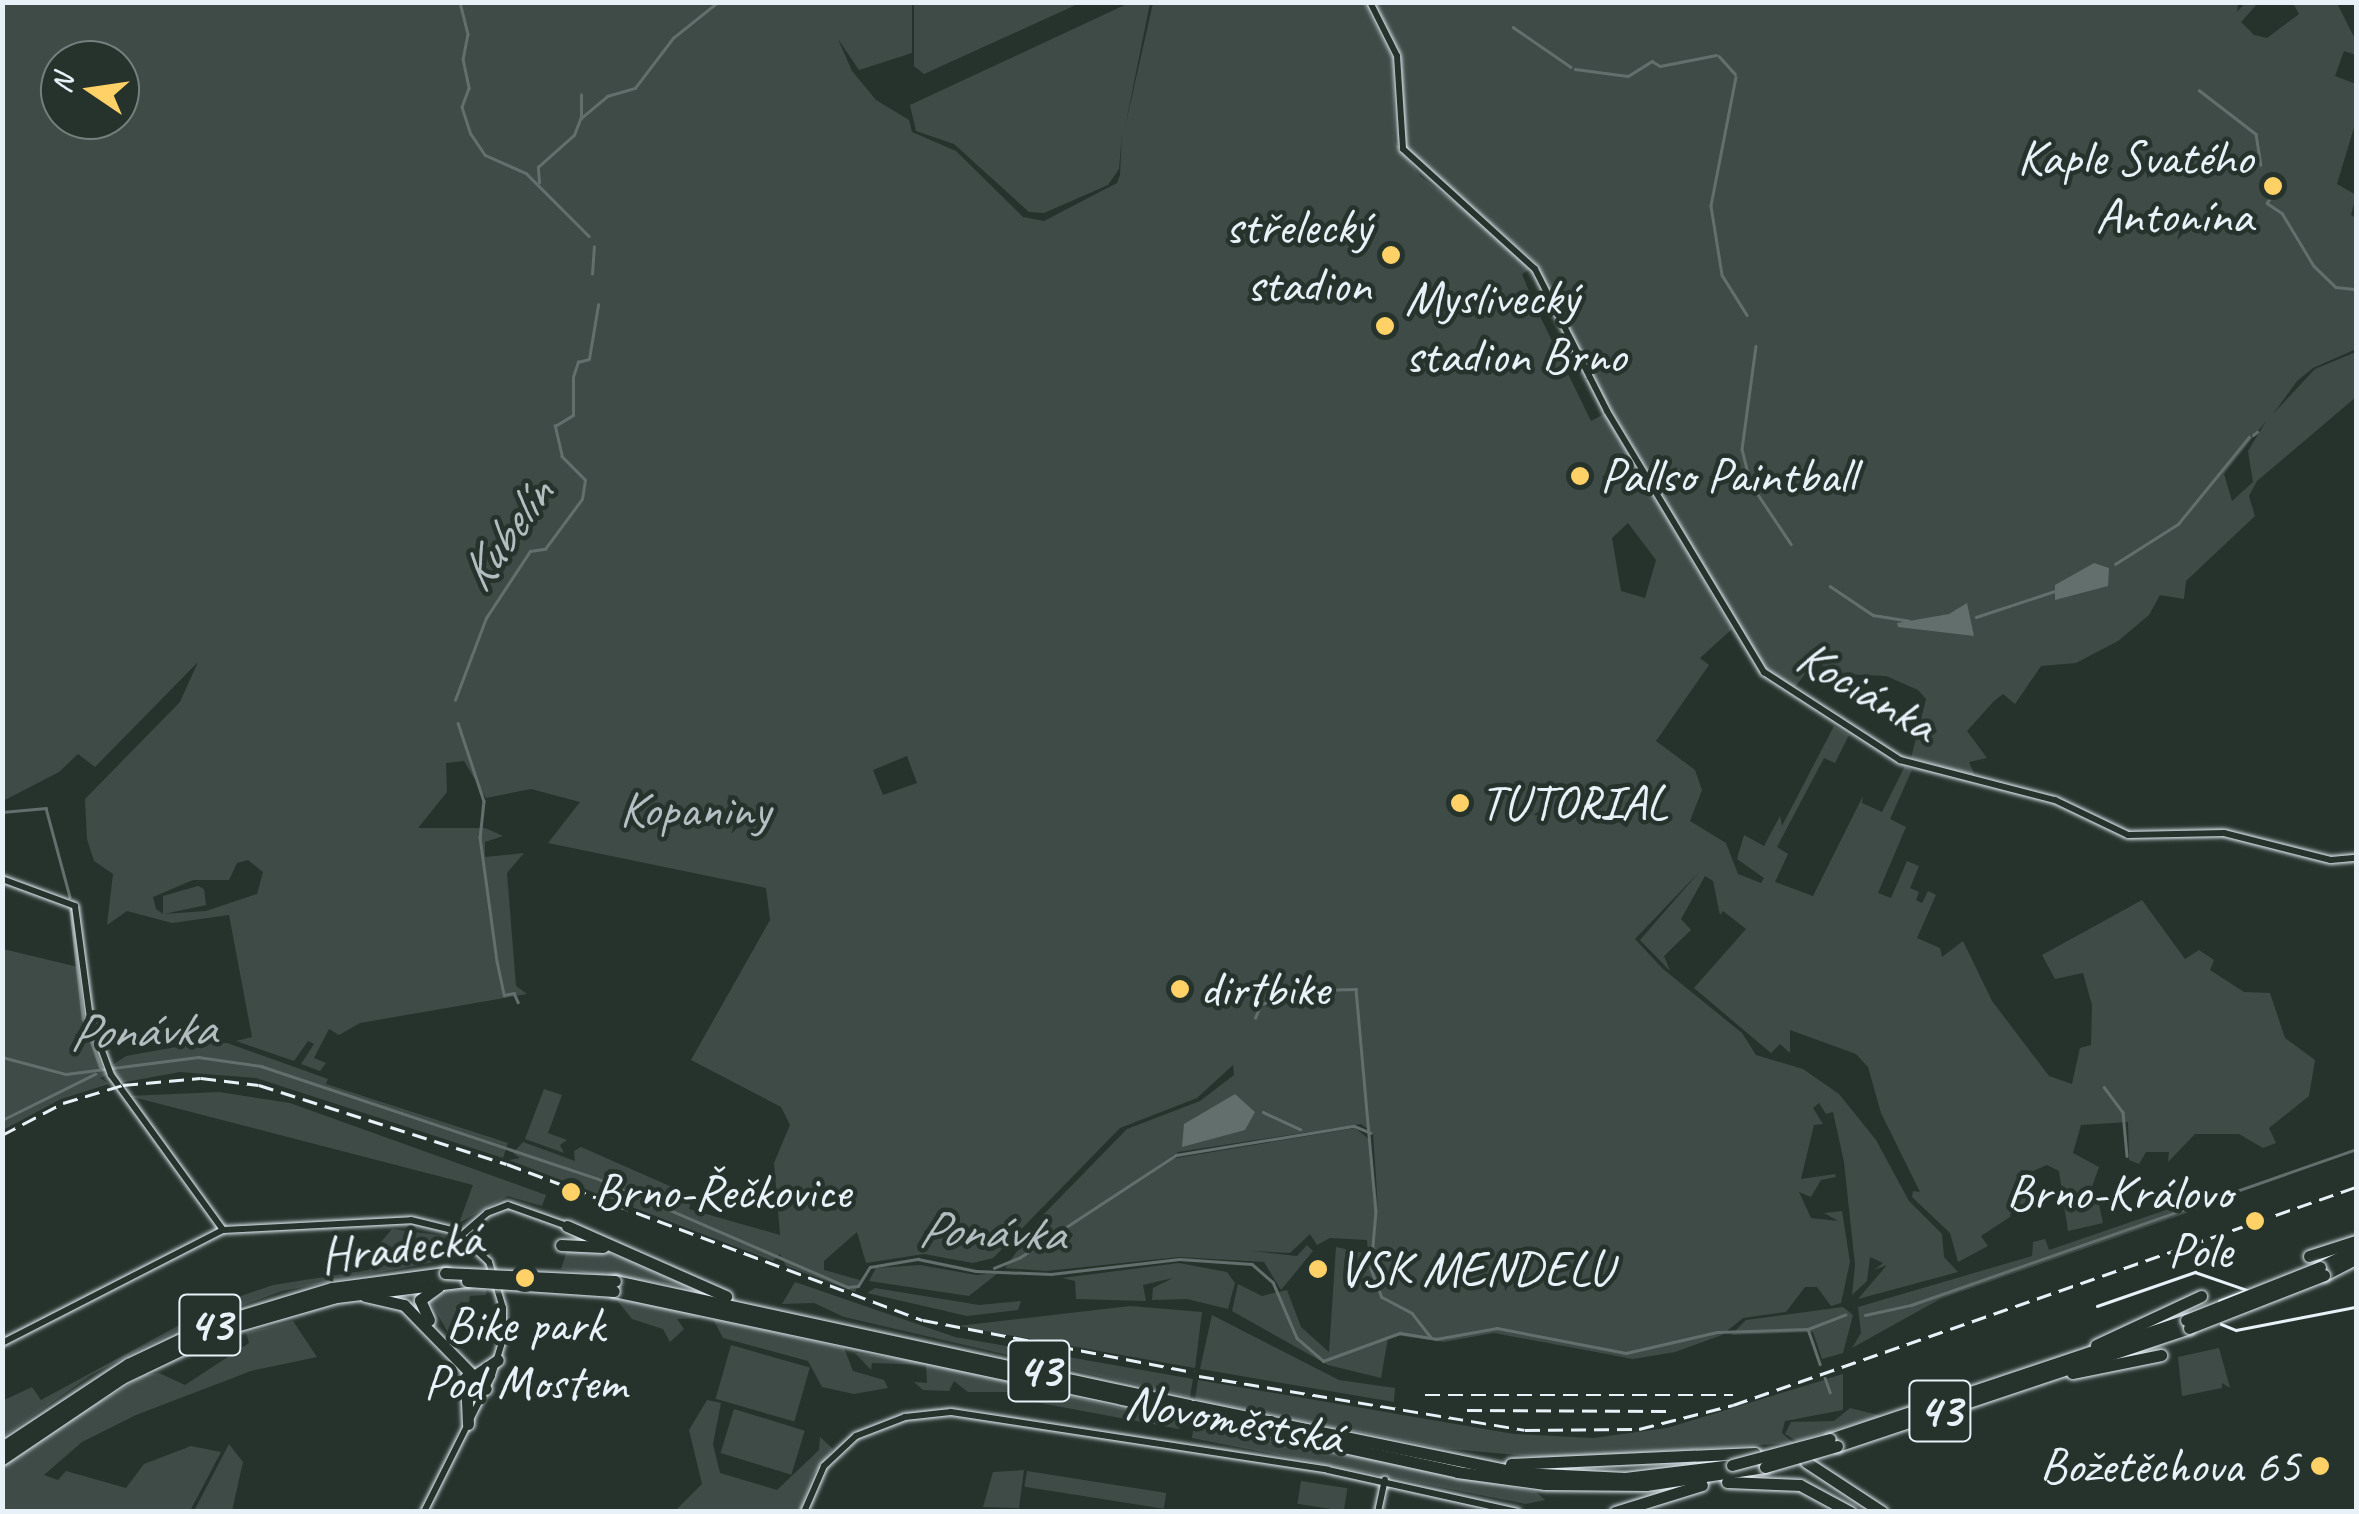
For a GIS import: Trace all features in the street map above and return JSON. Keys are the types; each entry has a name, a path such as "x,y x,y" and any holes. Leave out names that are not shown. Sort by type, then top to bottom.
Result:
{"highway":[{"path":"567,1226 603,1246 782,1314"},
{"path":"2309,1256 2356,1241"},
{"path":"562,1246 603,1246"},
{"name":"43","path":"2322,1271 2356,1249"},
{"name":"43","path":"1191,1409 1427,1457 1580,1477 1732,1465 1833,1442 2044,1377 2356,1261"},
{"path":"446,1280 425,1292 422,1309 471,1373 468,1424"},
{"name":"Hradecká","path":"2,1447 128,1364 222,1320 332,1288 446,1280 615,1286 782,1314 840,1332"},
{"name":"Hradecká","path":"2,1458 122,1378 250,1320 336,1296 446,1280 615,1286 840,1332"},
{"path":"336,1296 376,1296 404,1305 486,1389"},
{"path":"2072,1358 2146,1316 2201,1296"},
{"name":"43","path":"840,1332 1491,1478 1646,1485 1764,1467 2072,1358 2187,1324"},
{"path":"2044,1377 2161,1356"},
{"path":"471,1373 498,1360"},
{"path":"1427,1457 1578,1466 1755,1453"},
{"path":"1806,1462 1882,1512"},
{"path":"1615,1512 1764,1467"},
{"path":"1834,1478 1871,1512"},
{"path":"1646,1485 1786,1482 1828,1496 1850,1512"}],"street":[{"name":"Kociánka","path":"1370,2 1397,56 1403,149 1535,269 1607,411 1764,672 1900,760 2040,795 2128,835 2224,832 2328,860 2356,858"},
{"path":"2,880 75,906 90,1018 109,1071 224,1230"},
{"path":"463,1234 487,1212 508,1206 567,1226"},
{"path":"2,1343 224,1230 412,1220 463,1234 487,1258 501,1298 498,1360 424,1512"},
{"name":"Novoměstská","path":"804,1512 824,1466 856,1436 906,1418 951,1412 1385,1480 1517,1512"},
{"path":"1378,1512 1385,1480"}],"green space":[{"path":"914,2 1080,3 924,74 914,66"},
{"path":"2259,2 2241,22 2254,35 2267,38 2299,14 2293,3 2337,3 2356,41 2356,55 2344,51 2335,76 2356,84 2355,124 2337,184 2356,195 2351,215 2356,218 2356,349 2313,368 2297,381 2273,414 2315,369 2356,352 2356,397 2257,481 2249,496 2255,516 2186,581 2184,599 2160,595 2149,615 2118,641 2076,663 2041,666 2015,704 2003,694 1994,701 1967,731 1987,758 1969,762 1975,776 1911,758 1926,699 1918,690 1886,676 1841,674 1815,662 1794,688 1764,667 1604,397 1536,263 1406,148 1401,55 1375,3 2238,3 2237,12 2245,3","holes":["2266,421 2248,451 2253,482 2232,501 2224,474"]},
{"name":"Kopaniny","path":"3,3 912,3 912,53 859,70 838,39 852,71 876,100 909,120 912,132 956,151 1023,217 1044,221 1117,183 1120,175 1122,133 1119,169 1108,185 1044,213 1029,212 954,144 916,131 910,105 1129,3 1150,3 1125,127 1153,3 1364,3 1393,59 1395,142 1421,177 1493,231 1530,269 1522,274 1534,304 1591,421 1604,414 1732,629 1700,658 1709,665 1656,741 1695,770 1702,790 1690,821 1726,843 1738,874 1761,883 1764,878 1737,859 1744,835 1764,846 1780,816 1782,826 1834,726 1849,735 1835,763 1824,758 1777,847 1788,854 1775,882 1813,896 1863,796 1862,803 1882,812 1905,766 1912,770 1890,819 1906,827 1878,893 1891,898 1907,861 1919,866 1910,888 1919,892 1916,900 1922,903 1928,891 1936,895 1917,938 1940,948 1942,957 1963,941 1992,1001 2049,1076 2072,1084 2080,1048 2091,1045 2092,1005 2083,973 2055,979 2042,955 2142,900 2185,959 2199,950 2214,960 2210,970 2244,992 2270,993 2285,1038 2315,1060 2309,1096 2269,1128 2276,1143 2263,1148 2239,1134 2195,1134 2168,1162 2169,1152 2146,1152 2139,1164 2129,1160 2128,1122 2081,1125 2073,1153 2099,1167 2090,1192 2096,1191 2103,1223 2068,1231 2059,1171 2047,1165 2031,1172 2025,1204 2012,1205 2010,1217 1981,1236 1988,1246 1958,1262 1950,1233 1912,1197 1913,1191 1920,1192 1881,1113 1868,1067 1856,1054 1790,1030 1790,1053 1780,1044 1771,1053 1694,988 1746,929 1723,911 1720,915 1713,881 1705,876 1681,919 1691,930 1664,956 1670,971 1640,940 1700,871 1635,939 1663,969 1742,1033 1756,1055 1803,1069 1839,1094 1876,1140 1909,1201 1942,1234 1944,1257 1958,1272 1858,1299 1887,1265 1874,1270 1883,1263 1870,1257 1867,1281 1852,1295 1855,1265 1844,1162 1833,1112 1826,1114 1819,1103 1813,1108 1823,1124 1814,1125 1801,1179 1835,1174 1836,1177 1821,1180 1811,1197 1799,1192 1811,1218 1838,1221 1824,1213 1842,1211 1850,1262 1841,1303 1831,1306 1817,1287 1805,1287 1786,1312 1743,1318 1722,1335 1675,1352 1633,1359 1494,1333 1444,1342 1395,1335 1388,1338 1381,1378 1328,1365 1232,1311 1238,1284 1262,1296 1287,1290 1301,1327 1329,1352 1336,1247 1368,1254 1367,1240 1330,1238 1317,1245 1310,1234 1290,1253 1252,1251 1297,1256 1307,1245 1313,1251 1281,1290 1264,1262 1179,1257 1046,1271 1005,1268 1042,1216 1127,1129 1200,1101 1234,1075 1233,1065 1197,1098 1120,1128 993,1258 973,1263 924,1254 866,1263 857,1232 824,1261 824,1270 860,1280 855,1292 786,1266 780,1254 773,1261 509,1160 520,1158 513,1153 523,1142 575,1161 574,1151 581,1147 681,1191 678,1207 684,1192 692,1198 689,1209 780,1235 774,1163 790,1125 781,1107 691,1060 770,920 766,888 548,843 580,802 531,789 486,798 464,761 446,763 447,792 418,828 485,828 503,836 485,842 485,857 524,853 507,873 516,986 527,994 360,1023 339,1035 329,1029 314,1058 326,1063 320,1071 301,1064 314,1044 308,1041 294,1061 236,1041 252,1037 229,915 172,923 127,911 107,925 113,874 94,861 87,839 85,799 180,702 198,662 95,767 78,754 59,772 3,801","holes":["1628,523 1656,560 1645,598 1621,591 1612,538","907,756 917,783 883,795 873,770","248,860 263,872 257,894 206,911 164,914 206,905 204,889 198,886 163,896 163,914 156,909 153,897 193,880 229,880 237,863","1361,1124 1373,1133 1378,1208 1370,1140 1355,1128 1171,1159 1103,1203 1178,1152"]},
{"path":"3,949 78,967 84,1024 106,1075 100,1078 109,1084 61,1099 3,1130"},
{"path":"204,1042 227,1043 328,1079 326,1084 508,1143 503,1158 256,1078 180,1072 120,1083 111,1066 126,1056"},
{"path":"544,1089 562,1095 548,1133 567,1140 560,1145 564,1153 525,1139"},
{"path":"219,1092 290,1103 546,1195 542,1206 508,1196 459,1223 473,1185 129,1096"},
{"path":"2195,1200 2198,1209 1940,1299 1852,1348 1861,1333 1858,1307 2032,1256 2033,1242 2045,1239 2049,1250"},
{"path":"392,1229 445,1236 439,1261 282,1291 191,1324 91,1375 3,1437 4,1400 32,1387 41,1400 218,1304 273,1285 368,1270 388,1258 389,1248 381,1242"},
{"path":"568,1248 599,1249 692,1288 561,1269"},
{"path":"1179,1263 1227,1272 1235,1283 1228,1309 1187,1299 1152,1300 1153,1288 1173,1278 1143,1285 1146,1301 1076,1299 1075,1281 1062,1278"},
{"path":"920,1265 976,1275 998,1273 969,1296 869,1281 876,1268"},
{"path":"795,1282 955,1337 1193,1379 1190,1397 844,1317 814,1303 782,1304"},
{"path":"486,1288 486,1295 470,1296 467,1314 450,1336 430,1301 446,1289"},
{"path":"875,1288 979,1305 1021,1301 1018,1310 967,1316 867,1293"},
{"path":"616,1299 684,1309 700,1318 677,1319 684,1329 670,1342 663,1329 632,1319"},
{"path":"1130,1306 1202,1312 1195,1368 958,1326"},
{"path":"1843,1307 1853,1315 1843,1353 1822,1359 1813,1332 1731,1335 1746,1320"},
{"path":"1212,1315 1339,1380 1395,1388 1394,1402 1200,1369"},
{"path":"713,1319 844,1348 853,1371 884,1380 888,1388 854,1394 822,1387 808,1361 723,1338"},
{"path":"293,1321 317,1357 251,1371 136,1415 82,1442 44,1475 58,1480 66,1471 126,1488 144,1464 191,1446 221,1452 190,1511 3,1512 3,1466 26,1446 145,1375 159,1373 185,1385 249,1343 246,1333"},
{"path":"731,1345 810,1368 794,1421 716,1399"},
{"path":"2219,1348 2230,1388 2222,1383 2222,1388 2182,1396 2178,1357"},
{"path":"855,1353 926,1362 1183,1423 1179,1429 1019,1399 1009,1392 968,1392 954,1381 949,1391 923,1390 914,1382 927,1383 926,1365 872,1363 871,1370"},
{"path":"1843,1374 1843,1410 1785,1421 1782,1433 1793,1443 1552,1458 1439,1448 1195,1399 1198,1380 1514,1434 1593,1438 1667,1428 1824,1380 1830,1393 1826,1379"},
{"path":"707,1400 721,1403 713,1444 720,1473 777,1490 819,1450 820,1437 833,1449 813,1475 800,1511 675,1511 702,1484 689,1430"},
{"path":"1850,1408 1882,1416 1797,1441 1785,1434 1791,1422 1834,1421"},
{"path":"734,1409 805,1431 791,1475 721,1453"},
{"path":"1194,1423 1536,1492 1545,1500 1526,1504 1192,1438"},
{"path":"229,1444 243,1462 232,1511 194,1511"},
{"path":"1024,1470 1019,1508 983,1507 993,1472"},
{"path":"1027,1471 1166,1493 1164,1509 1024,1487"},
{"path":"1301,1481 1347,1488 1344,1511 1297,1504"}],"shaded area":[{"path":"2094,563 2109,568 2108,586 2055,600 2055,585"},
{"path":"1967,603 1974,636 1898,627 1897,623 1949,614"},
{"path":"1235,1094 1255,1112 1245,1130 1182,1147 1184,1124"}],"waterway":[{"name":"Kubelín","path":"460,2 468,34 463,59 469,88 462,107 471,134 485,155 526,173 589,236"},
{"path":"539,183 538,167 574,135 580,119 607,96 635,88 673,38 718,2"},
{"path":"1513,27 1571,67"},
{"path":"1575,69 1628,76 1652,61 1660,66 1716,55"},
{"path":"1719,56 1735,74"},
{"path":"1736,77 1711,206 1722,275 1747,315"},
{"path":"2199,90 2256,134 2261,165"},
{"path":"581,95 581,119"},
{"path":"2271,198 2267,203 2282,213 2314,266 2336,287 2356,289"},
{"name":"Kubelín","path":"592,274 594,247"},
{"name":"Kubelín","path":"455,700 486,618 530,551 545,549 582,499 585,480 562,457 555,426 573,415 573,377 578,362 589,359 598,305"},
{"path":"1756,346 1742,449 1751,484 1791,544"},
{"path":"2253,435 2257,432"},
{"path":"2115,564 2178,524 2249,437"},
{"path":"1830,586 1873,615 1909,621"},
{"path":"1976,617 2055,591"},
{"name":"Kubelín","path":"458,723 484,801 480,837 504,995 514,993 518,1002"},
{"path":"2,812 46,808 70,897"},
{"path":"71,910 83,1018 101,1069"},
{"path":"1255,1018 1261,1004 1315,990 1356,989 1376,1211 1371,1269 1382,1297 1412,1313 1431,1337"},
{"name":"Ponávka","path":"2,1057 66,1074 198,1057 261,1066 596,1178 848,1287 858,1286 870,1267 918,1259 976,1271 1051,1274 1179,1259 1252,1264 1273,1282 1297,1338 1323,1361 1400,1333 1436,1339 1497,1328 1626,1353 1717,1332 1808,1329 1845,1315"},
{"path":"2,1120 95,1074"},
{"path":"2104,1087 2123,1112 2127,1156"},
{"path":"1263,1112 1300,1129"},
{"path":"994,1268 1019,1258 1176,1155 1354,1126 1371,1133"},
{"name":"Ponávka","path":"1865,1315 1911,1305 2356,1149"},
{"path":"1808,1329 1820,1364"},
{"path":"1825,1378 1830,1392"}],"tram line":[{"path":"2097,1306 2195,1272 2247,1290"},
{"path":"2219,1301 2243,1292"},
{"path":"2221,1324 2236,1330 2356,1307"}],"railway":[{"path":"2,1135 63,1103 123,1085 201,1078 259,1085 507,1164 923,1320 1194,1372"},
{"path":"1199,1376 1525,1430 1639,1429 1733,1405 2356,1187"},
{"path":"1425,1395 1733,1395"},
{"path":"1467,1410 1666,1411"}],"place":[{"name":"Kaple Svatého Antonína","path":"2273,186"},
{"name":"střelecký stadion","path":"1391,255"},
{"name":"Myslivecký stadion Brno","path":"1385,326"},
{"name":"Pallso Paintball","path":"1580,476"},
{"name":"TUTORIAL","path":"1460,803"},
{"name":"dirtbike","path":"1180,989"},
{"name":"Brno-Řečkovice","path":"571,1192"},
{"name":"Brno-Královo Pole","path":"2255,1221"},
{"name":"VSK MENDELU","path":"1318,1269"},
{"name":"Bike park Pod Mostem","path":"525,1278"},
{"name":"Božetěchova 65","path":"2320,1466"}]}
